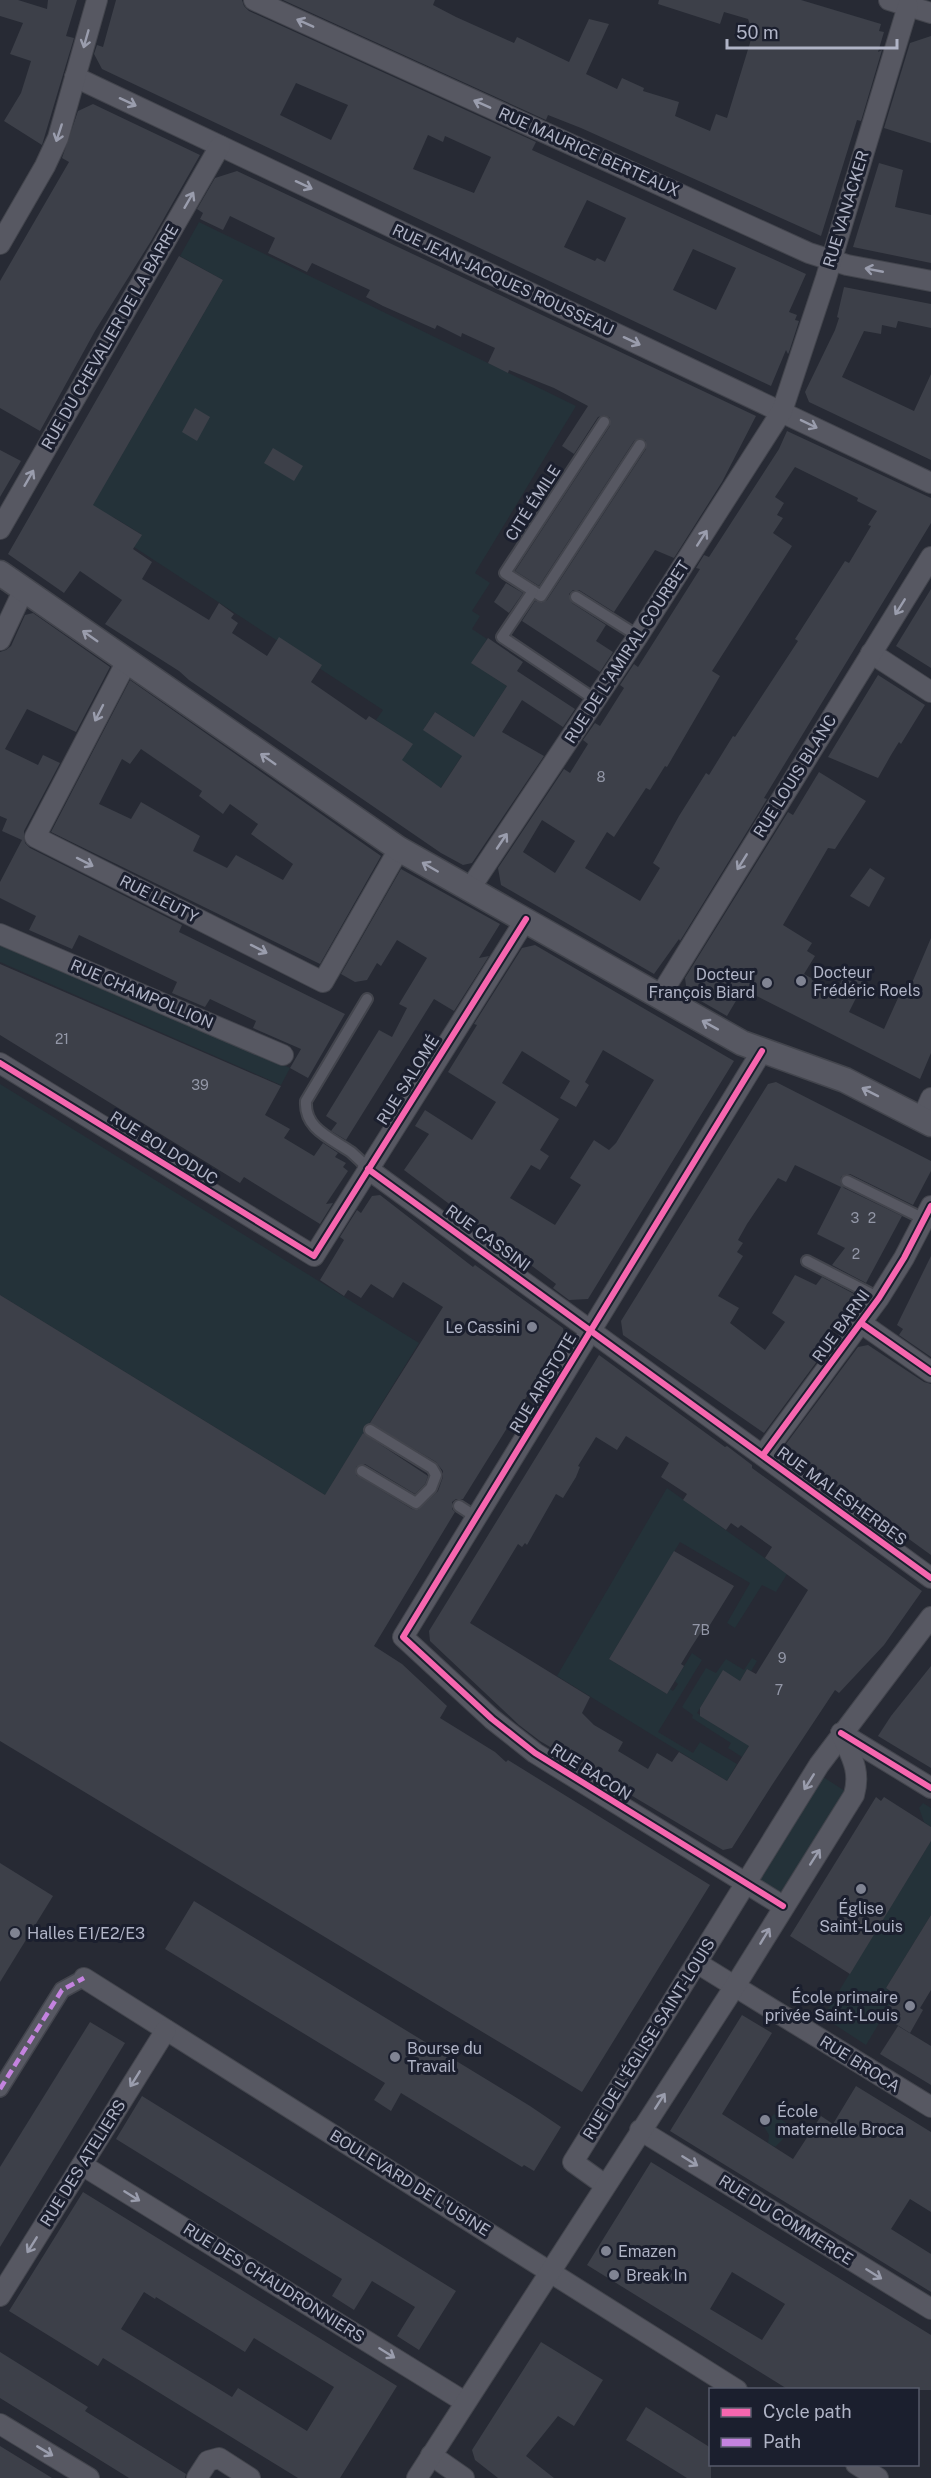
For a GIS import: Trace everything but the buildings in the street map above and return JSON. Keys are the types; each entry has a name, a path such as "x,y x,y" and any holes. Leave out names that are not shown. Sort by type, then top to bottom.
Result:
{"street":[{"path":"0,244 52,152 97,0"},
{"name":"RUE MAURICE BERTEAUX","path":"254,0 809,253 831,260 931,281"},
{"path":"889,0 931,13"},
{"name":"RUE VANACKER","path":"782,411 831,260 908,6"},
{"name":"RUE JEAN-JACQUES ROUSSEAU","path":"75,77 931,483"},
{"name":"RUE DU CHEVALIER DE LA BARRE","path":"0,529 220,146"},
{"name":"RUE DE L'AMIRAL COURBET","path":"469,890 638,636 782,411"},
{"name":"RUE LOUIS BLANC","path":"660,996 931,557"},
{"path":"0,573 399,849 469,890 526,919 742,1043 844,1080 928,1114"},
{"path":"0,639 24,589"},
{"path":"871,653 931,692"},
{"name":"RUE LEUTY","path":"127,662 35,837 323,982 399,849"},
{"name":"RUE SALOMÉ","path":"314,1256 526,919"},
{"name":"RUE CHAMPOLLION","path":"0,934 283,1055"},
{"name":"RUE ARISTOTE","path":"403,1637 762,1051"},
{"name":"RUE BOLDODUC","path":"0,1063 314,1256"},
{"name":"RUE CASSINI","path":"368,1169 591,1330"},
{"name":"RUE BARNI","path":"763,1455 879,1298 928,1213"},
{"path":"861,1323 931,1372"},
{"name":"RUE MALESHERBES","path":"591,1330 931,1578"},
{"name":"RUE DE L'ÉGLISE SAINT-LOUIS","path":"605,2185 573,2162 819,1765 931,1617"},
{"name":"RUE BACON","path":"403,1637 492,1719 535,1753 783,1906"},
{"path":"841,1733 931,1788"},
{"path":"417,2478 735,1986 854,1795 858,1782 857,1771 841,1733"},
{"name":"RUE BROCA","path":"697,1963 931,2107"},
{"path":"0,2089 62,1990 84,1978"},
{"name":"BOULEVARD DE L'USINE","path":"84,1978 734,2388"},
{"name":"RUE DES ATELIERS","path":"0,2296 166,2030"},
{"name":"RUE DU COMMERCE","path":"640,2130 931,2309"},
{"name":"RUE DES CHAUDRONNIERS","path":"82,2165 465,2402"},
{"path":"0,2424 89,2478"},
{"path":"431,2455 464,2478"},
{"path":"197,2478 208,2461 219,2458 250,2478"},
{"path":"859,2466 878,2478"}],"lane":[{"name":"CITÉ ÉMILE","path":"533,591 505,573 604,422"},
{"path":"596,700 502,637 533,591 541,596 640,445"},
{"path":"576,597 638,636"},
{"path":"367,999 306,1101 305,1110 309,1122 353,1154 368,1169"},
{"path":"847,1181 928,1213"},
{"path":"807,1261 879,1298"},
{"path":"362,1471 416,1503 434,1490 436,1475 432,1468 370,1430"},
{"path":"459,1506 476,1517"}],"shaded area":[{"path":"199,222 576,406 475,573 490,583 472,611 480,616 472,629 487,639 472,663 507,686 474,737 435,712 425,727 437,739 463,754 428,807 428,778 416,770 409,778 396,769 398,735 376,720 383,710 134,547 141,534 113,517 88,513 223,280 180,256"},
{"path":"0,941 290,1068 281,1085 0,962"},
{"path":"0,1084 419,1343 333,1482 351,1511 0,1295"},
{"path":"667,1488 787,1574 776,1592 762,1585 735,1628 727,1623 750,1583 680,1542 609,1659 667,1694 670,1689 673,1691 678,1684 675,1681 692,1653 702,1660 658,1732 693,1753 700,1742 737,1764 727,1781 557,1676"},
{"path":"752,1658 757,1661 751,1671 747,1669 740,1681 723,1671 697,1713 724,1731 764,1721 742,1757 728,1748 731,1743 692,1718 693,1715 682,1707 706,1668 716,1673 726,1659 744,1670"},
{"path":"820,1775 845,1791 779,1895 754,1879"},
{"path":"923,1803 931,1808 931,1827 924,1822 919,1808"},
{"path":"931,1841 931,1915 886,1988 896,1995 866,2045 823,2017"},
{"path":"774,2114 790,2126 783,2139 775,2147 768,2143 769,2135 763,2125"}],"marked path":[{"path":"0,2089 62,1990 84,1978"}],"cycle path":[{"path":"0,1063 314,1256 526,919"},
{"path":"762,1051 403,1637 492,1719 535,1753 783,1906"},
{"path":"368,1169 931,1578"},
{"path":"763,1455 879,1298 904,1258 931,1206"},
{"path":"861,1323 931,1372"},
{"path":"841,1733 931,1788"}],"place":[{"name":"Docteur Frédéric Roels","path":"801,981"},
{"name":"Docteur François Biard","path":"767,983"},
{"name":"Le Cassini","path":"532,1327"},
{"name":"Église Saint-Louis","path":"861,1889"},
{"name":"Halles E1/E2/E3","path":"15,1933"},
{"name":"École primaire privée Saint-Louis","path":"910,2006"},
{"name":"Bourse du Travail","path":"395,2057"},
{"name":"École maternelle Broca","path":"765,2120"},
{"name":"Emazen","path":"606,2251"},
{"name":"Break In","path":"614,2275"}]}
